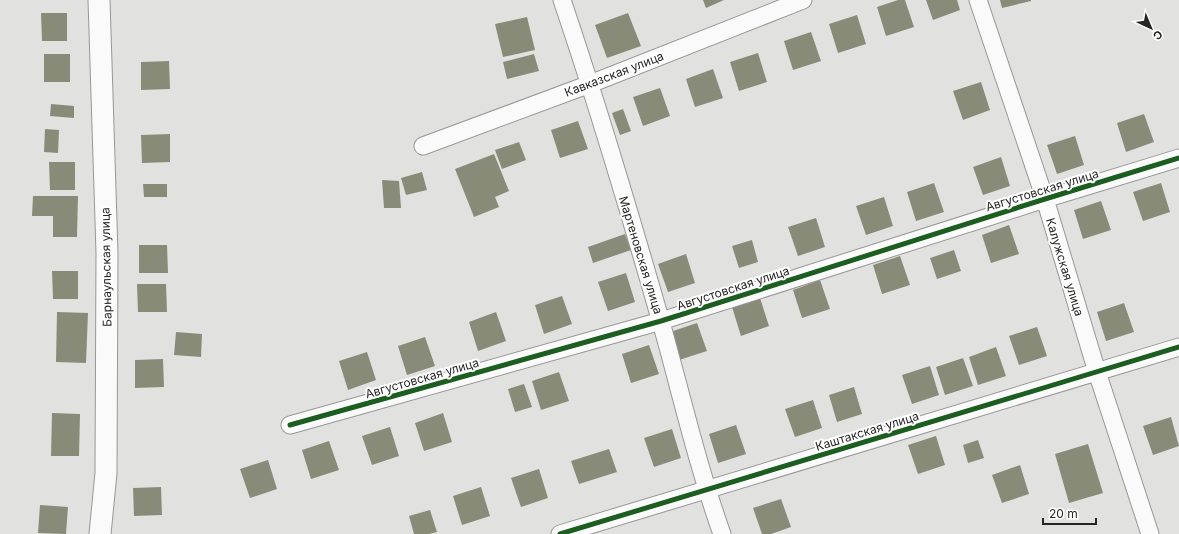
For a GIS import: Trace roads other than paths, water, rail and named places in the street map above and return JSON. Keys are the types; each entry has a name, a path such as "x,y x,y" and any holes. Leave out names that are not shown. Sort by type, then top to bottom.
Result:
{"street":[{"name":"Барнаульская улица","path":"99,0 106,253 106,473 100,534"},
{"name":"Мартеновская улица","path":"562,0 590,84 661,321 706,490 722,534"},
{"name":"Кавказская улица","path":"423,146 590,84 803,0"},
{"name":"Калужская улица","path":"978,0 1044,198 1097,372 1150,534"},
{"name":"Августовская улица","path":"290,425 661,321 1044,198 1179,158"},
{"name":"Каштакская улица","path":"560,534 1179,347"}]}
